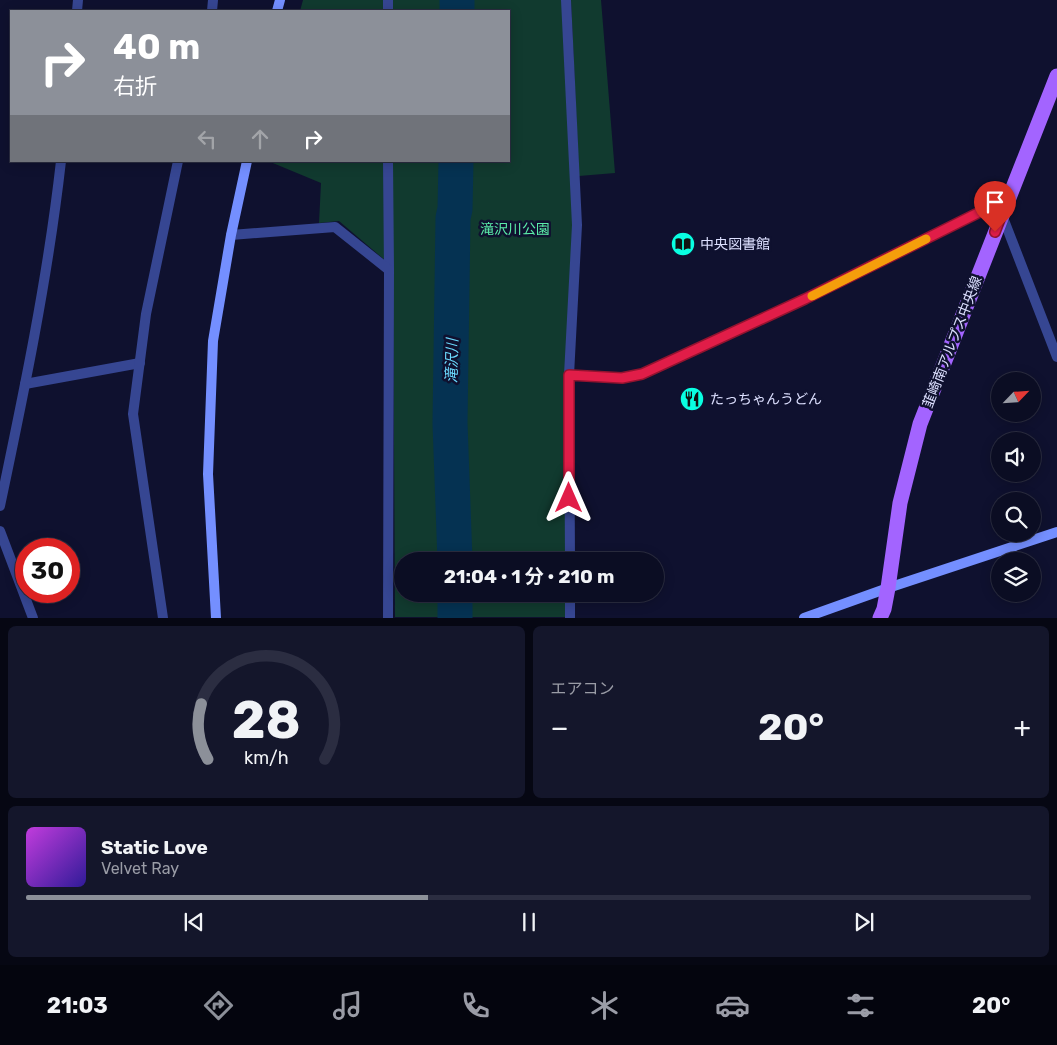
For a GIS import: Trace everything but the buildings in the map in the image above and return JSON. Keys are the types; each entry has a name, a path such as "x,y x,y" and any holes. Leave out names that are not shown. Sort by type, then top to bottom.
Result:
{"main road":[{"name":"韮崎南アルプス中央線","path":"880,618 884,609 888,588 900,503 920,424 1057,76"}],"street":[{"path":"566,0 577,225 569,375 570,552"},
{"path":"0,506 25,384 55,211 61,162"},
{"path":"163,618 134,414 146,314 178,162"},
{"path":"216,618 208,474 213,340 231,235 247,162"},
{"path":"388,162 388,618"},
{"path":"569,375 622,378 642,374 805,299 1008,198"},
{"path":"1002,214 1057,357"},
{"path":"231,235 335,227 389,270"},
{"path":"25,384 140,364"},
{"path":"0,531 33,618"},
{"path":"804,618 1057,532"},
{"path":"570,602 570,618"}],"green space":[{"path":"303,0 446,0 446,10 300,10"},
{"name":"滝沢川公園","path":"457,0 566,0 576,215 570,552 455,552 451,390 456,162 510,162 510,10 457,10"},
{"path":"571,0 601,0 615,173 579,176"},
{"name":"滝沢川公園","path":"270,162 446,162 447,299 436,301 445,324 448,552 395,552 393,267 339,221 319,223 321,183"},
{"name":"滝沢川公園","path":"395,602 448,602 448,617 395,617"},
{"path":"455,602 570,602 570,617 455,617"}],"waterway":[{"name":"滝沢川","path":"457,0 457,10"},
{"name":"滝沢川","path":"455,552 450,423 453,218 455,209 456,162"},
{"name":"滝沢川","path":"455,602 455,618"}],"slow traffic":[{"path":"812,296 926,239"}],"place":[{"name":"中央図書館","path":"683,244"},
{"name":"たっちゃんうどん","path":"692,399"}],"route":[{"path":"569,498 569,375 622,378 642,374 805,299 1008,198 995,232"}]}
